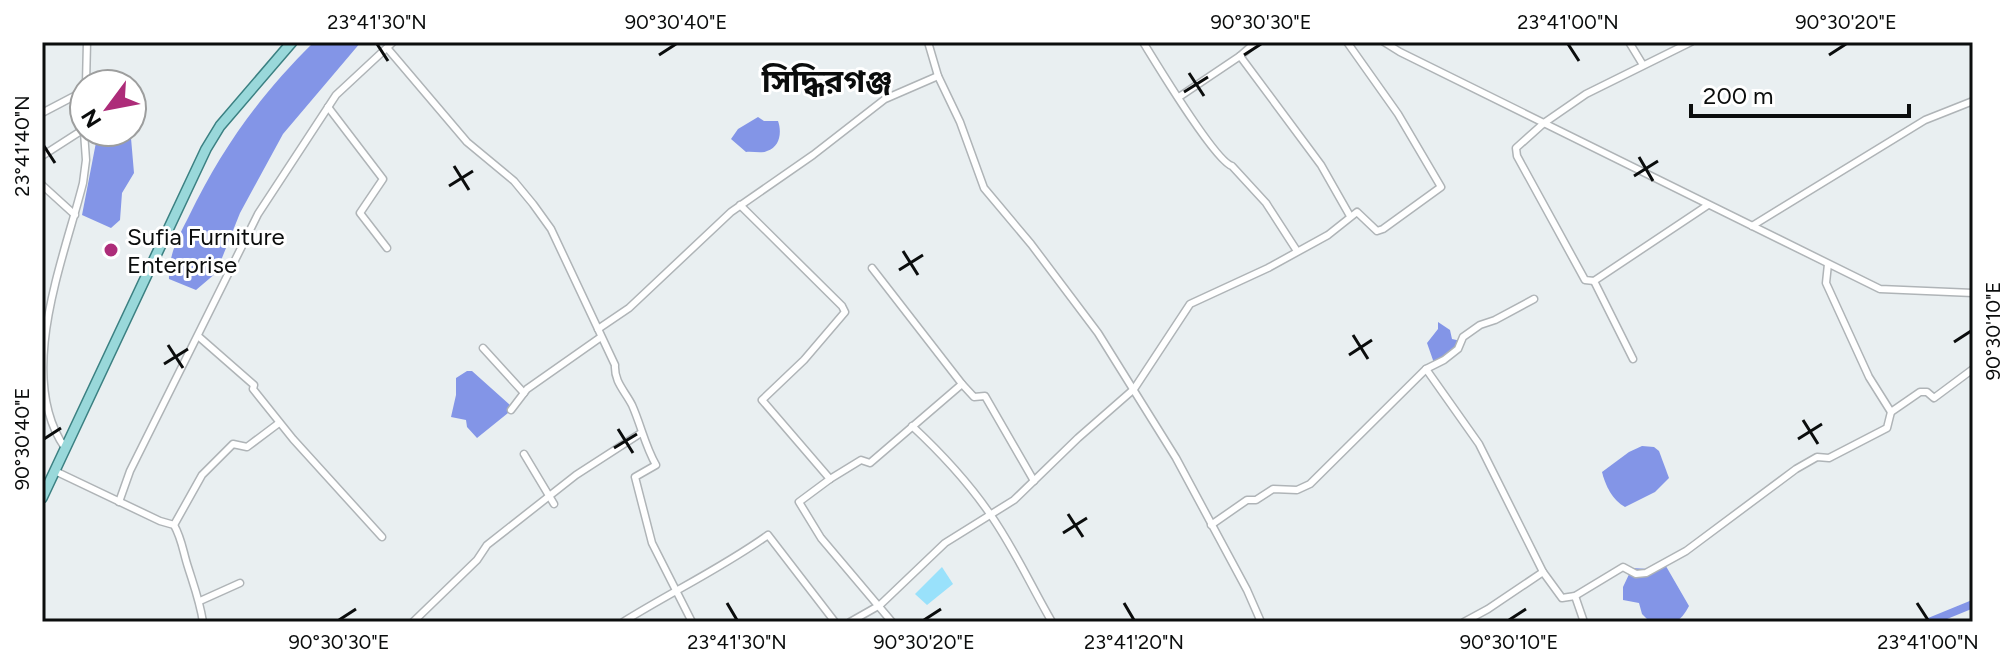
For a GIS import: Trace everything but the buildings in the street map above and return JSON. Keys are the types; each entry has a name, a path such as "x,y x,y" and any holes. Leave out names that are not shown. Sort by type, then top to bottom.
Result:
{"main road":[{"path":"42,497 158,242 213,136 292,42"}],"street":[{"path":"86,68 87,42"},
{"path":"119,502 130,471 258,214 328,107 344,87 393,42"},
{"path":"928,42 938,76 960,122 984,188 1060,280 1134,389 1176,458 1261,622"},
{"path":"1143,42 1225,164 1232,166 1266,203 1297,251"},
{"path":"1179,97 1256,42"},
{"path":"850,622 880,605 945,543 1014,500 1105,412 1134,389 1190,304 1268,268 1328,235 1357,212 1372,228 1377,231 1383,229 1441,187 1398,114 1347,42"},
{"path":"1385,42 1880,289 1973,293"},
{"path":"1629,42 1643,65"},
{"path":"1691,42 1596,89 1521,141 1516,152 1585,280 1594,281 1708,205"},
{"path":"388,49 467,142 514,181 551,229 615,365 616,379 632,405 656,465 635,477 652,543 692,622"},
{"path":"1240,56 1313,153 1350,216"},
{"path":"598,329 629,308 740,205 813,155 885,99 938,76"},
{"path":"42,101 45,112 68,100"},
{"path":"1752,226 1925,120 1973,101"},
{"path":"328,107 383,179 360,213 387,248"},
{"path":"42,156 68,140"},
{"path":"65,448 56,435 46,403 42,368 48,326 86,160 85,148"},
{"path":"42,185 75,215"},
{"path":"740,205 845,312 804,360 762,400 830,479"},
{"path":"1828,264 1826,283 1869,377 1891,412"},
{"path":"872,268 962,384 974,397 985,396 1034,481"},
{"path":"1594,281 1633,359"},
{"path":"1211,525 1247,500 1256,500 1273,489 1297,490 1310,484 1426,369 1458,349 1463,337 1480,325 1534,299"},
{"path":"198,336 254,385 253,389 279,423 382,537"},
{"path":"511,410 524,393 548,373 601,337"},
{"path":"483,348 524,393"},
{"path":"1426,369 1479,444 1543,572 1562,598 1575,596 1623,567 1636,574 1646,573 1686,551 1796,469 1817,457 1829,458 1887,428 1891,412 1920,392 1927,392 1934,398 1973,369"},
{"path":"892,622 821,538 799,502 861,460 870,463 962,384"},
{"path":"174,525 202,475 233,444 247,447 279,423"},
{"path":"912,426 942,454 990,514 1052,622"},
{"path":"413,622 477,560 487,545 507,533 549,496 641,433"},
{"path":"524,454 554,504"},
{"path":"55,471 174,525 182,538 203,622"},
{"path":"623,622 732,560 768,535 835,622"},
{"path":"1464,622 1543,572"},
{"path":"200,601 240,583"},
{"path":"1575,596 1584,622"}],"shaded area":[{"path":"942,567 953,584 927,605 915,594"}],"water":[{"path":"314,42 361,42 283,134 240,213 216,273 196,290 169,279 175,246 215,168 259,102"},
{"path":"758,117 764,121 778,121 779,139 767,151 746,152 731,139 738,129"},
{"path":"95,148 132,148 134,173 122,193 120,220 111,228 82,215"},
{"path":"1438,322 1450,330 1452,339 1461,341 1450,354 1434,363 1427,343 1438,329"},
{"path":"472,371 511,406 508,413 477,438 467,427 466,420 451,417 456,378"},
{"path":"1642,446 1654,447 1659,451 1669,478 1655,492 1625,507 1610,492 1602,472"},
{"path":"1663,561 1689,606 1677,620 1650,622 1642,614 1639,603 1623,600 1623,587 1632,568 1650,569"}],"waterway":[{"path":"1929,622 1973,604"}],"place":[{"name":"Sufia Furniture Enterprise","path":"111,250"}],"district":[{"name":"সিদ্ধিরগঞ্জ","path":"827,81"}]}
